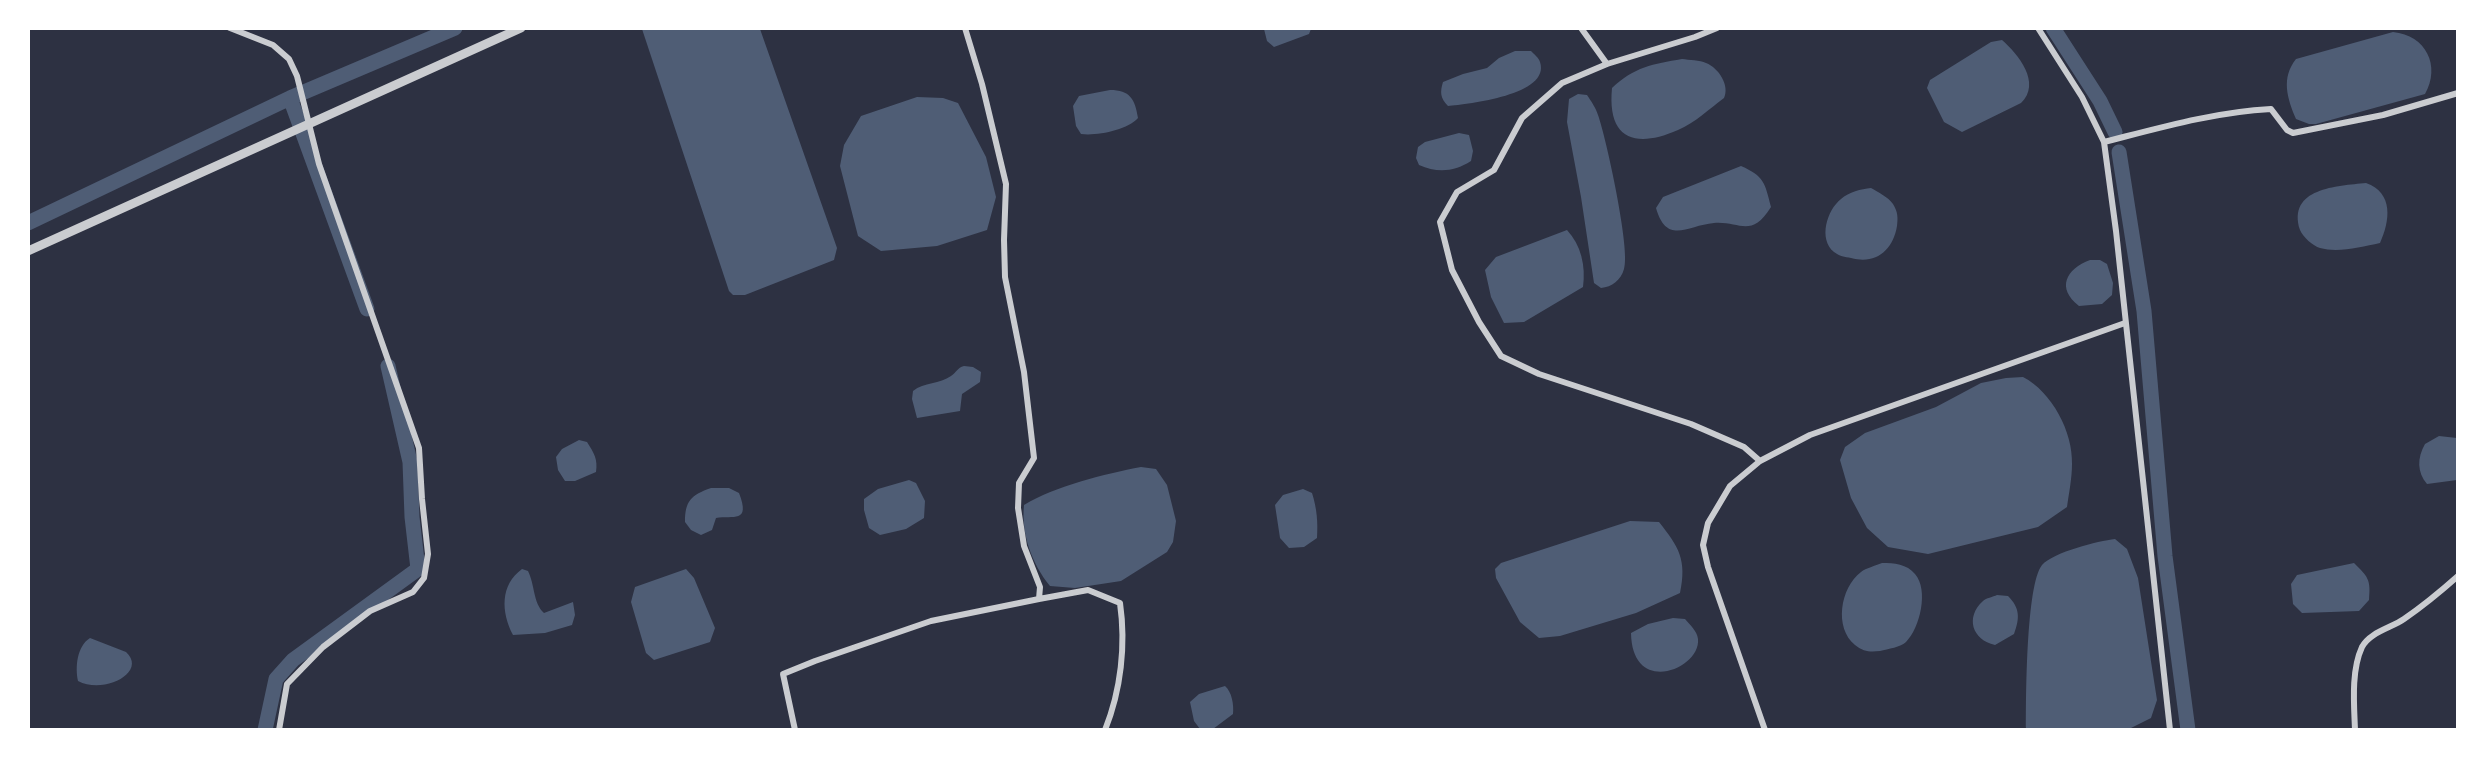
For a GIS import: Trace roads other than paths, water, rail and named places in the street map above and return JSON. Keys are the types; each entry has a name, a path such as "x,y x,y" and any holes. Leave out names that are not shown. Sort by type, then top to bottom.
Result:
{"street":[{"path":"230,28 273,45 289,59 297,76 319,164 419,448 428,554 424,578 413,592 370,611 323,647 287,684 279,729"},
{"path":"28,251 521,28"},
{"path":"964,28 982,84 1006,184 1005,277 1024,372 1034,458 1019,483 1018,508 1024,546 1040,587 1039,599"},
{"path":"1581,28 1607,64"},
{"path":"1716,28 1607,64 1562,83 1522,118 1494,170 1457,192 1440,222 1452,270 1479,322 1501,356 1539,374 1691,424 1744,447 1760,461"},
{"path":"2038,28 2086,104 2104,142 2170,729"},
{"path":"2104,142 2234,111 2271,109 2287,130 2293,134 2383,115 2457,93"},
{"path":"1765,729 1707,567 1703,545 1708,523 1731,486 1760,461 1810,435 2125,323"},
{"path":"2355,729 2354,692 2362,647 2380,632 2401,621 2438,594 2457,576"},
{"path":"795,729 783,674 931,621 1088,590 1120,603 1123,627 1115,705 1105,729"}],"water":[{"path":"1264,28 1311,29 1309,34 1274,47 1267,41"},
{"path":"642,29 760,29 837,248 834,260 745,295 733,295 729,291"},
{"path":"2393,32 2405,34 2414,39 2427,54 2431,63 2431,73 2425,94 2316,124 2296,119 2290,103 2287,81 2288,73 2296,59"},
{"path":"2002,40 2015,53 2025,69 2029,87 2027,95 2021,103 1962,132 1944,122 1927,88 1930,80 1991,42"},
{"path":"1515,51 1531,51 1540,62 1540,73 1533,83 1506,96 1489,100 1448,106 1445,103 1441,95 1443,82 1487,68 1499,58"},
{"path":"1682,59 1711,65 1719,73 1726,88 1724,98 1696,120 1663,136 1637,139 1619,129 1614,119 1612,88 1628,75 1644,67"},
{"path":"1117,90 1130,97 1138,118 1127,126 1112,131 1081,134 1076,126 1073,106 1079,96"},
{"path":"1578,94 1587,95 1598,115 1612,169 1624,240 1623,273 1616,282 1601,288 1594,283 1567,122 1569,99"},
{"path":"917,97 943,98 958,103 986,157 996,197 987,230 937,246 881,251 858,236 840,166 844,145 861,116"},
{"path":"1459,133 1469,135 1473,151 1471,161 1445,170 1419,165 1416,158 1418,147 1425,142"},
{"path":"1741,166 1759,177 1767,192 1771,207 1757,223 1745,226 1714,223 1679,230 1666,227 1656,208 1663,197"},
{"path":"2366,183 2381,194 2387,208 2386,226 2380,243 2334,250 2317,247 2306,238 2300,230 2298,216 2301,205 2308,197 2329,188"},
{"path":"1871,188 1893,204 1897,218 1895,235 1882,254 1860,260 1844,257 1834,252 1826,240 1828,217 1836,204 1848,194"},
{"path":"1567,230 1576,242 1581,256 1584,271 1583,287 1524,322 1504,323 1491,297 1485,270 1496,257"},
{"path":"2090,260 2100,260 2107,264 2113,283 2112,295 2102,304 2079,306 2068,292 2067,280 2075,268"},
{"path":"964,366 973,367 981,372 980,382 962,394 960,411 917,418 912,399 913,391 947,379"},
{"path":"2023,377 2043,392 2065,426 2072,464 2067,507 2038,527 1928,554 1888,547 1867,528 1851,498 1840,460 1845,447 1865,433 1936,407 1981,383"},
{"path":"2439,436 2457,438 2457,480 2427,484 2419,465 2421,454 2425,444"},
{"path":"579,440 587,442 593,453 596,460 596,472 575,481 565,481 558,470 556,457 562,449"},
{"path":"1141,467 1156,469 1167,485 1176,521 1173,542 1167,552 1121,581 1075,588 1050,586 1029,548 1024,527 1024,505 1065,486"},
{"path":"909,480 916,483 925,501 924,518 906,529 880,535 869,528 864,510 864,499 878,489"},
{"path":"711,488 729,488 739,493 743,510 738,516 716,518 712,530 701,535 691,530 685,522 686,509 694,496"},
{"path":"1303,489 1312,493 1314,499 1317,538 1304,547 1289,548 1280,538 1275,505 1283,495"},
{"path":"1630,521 1659,522 1672,539 1682,563 1680,593 1636,613 1560,636 1539,638 1520,622 1496,578 1495,569 1501,563"},
{"path":"2115,539 2127,549 2138,578 2157,700 2151,718 2129,729 2026,729 2030,618 2037,577 2042,565 2066,552"},
{"path":"1882,563 1904,566 1915,574 1921,589 1921,609 1915,628 1904,644 1898,647 1867,651 1855,645 1848,638 1842,619 1842,608 1848,588 1854,579 1863,571"},
{"path":"2354,563 2369,583 2369,600 2359,611 2302,613 2293,604 2291,584 2297,575"},
{"path":"522,569 528,571 536,599 544,613 573,602 575,615 572,625 545,633 513,635 506,617 506,591 515,575"},
{"path":"686,569 694,578 715,628 710,642 654,660 646,653 631,602 635,587"},
{"path":"1997,595 2008,596 2017,609 2018,618 2014,634 1995,645 1976,633 1973,621 1977,607 1986,599"},
{"path":"1673,618 1685,619 1693,628 1698,639 1696,650 1689,660 1678,667 1666,671 1653,671 1642,665 1634,653 1631,633 1648,624"},
{"path":"90,638 126,652 131,660 131,667 127,674 120,679 100,685 88,685 78,681 78,657 82,646"},
{"path":"1225,686 1232,699 1233,714 1213,729 1200,729 1194,721 1190,702 1199,694"}],"waterway":[{"path":"28,223 290,98 455,28"},
{"path":"2053,28 2100,101 2115,132"},
{"path":"290,98 367,309"},
{"path":"2119,152 2144,311 2165,556 2188,730"},
{"path":"265,730 276,679 293,660 418,569 412,517 410,462 388,366"}]}
